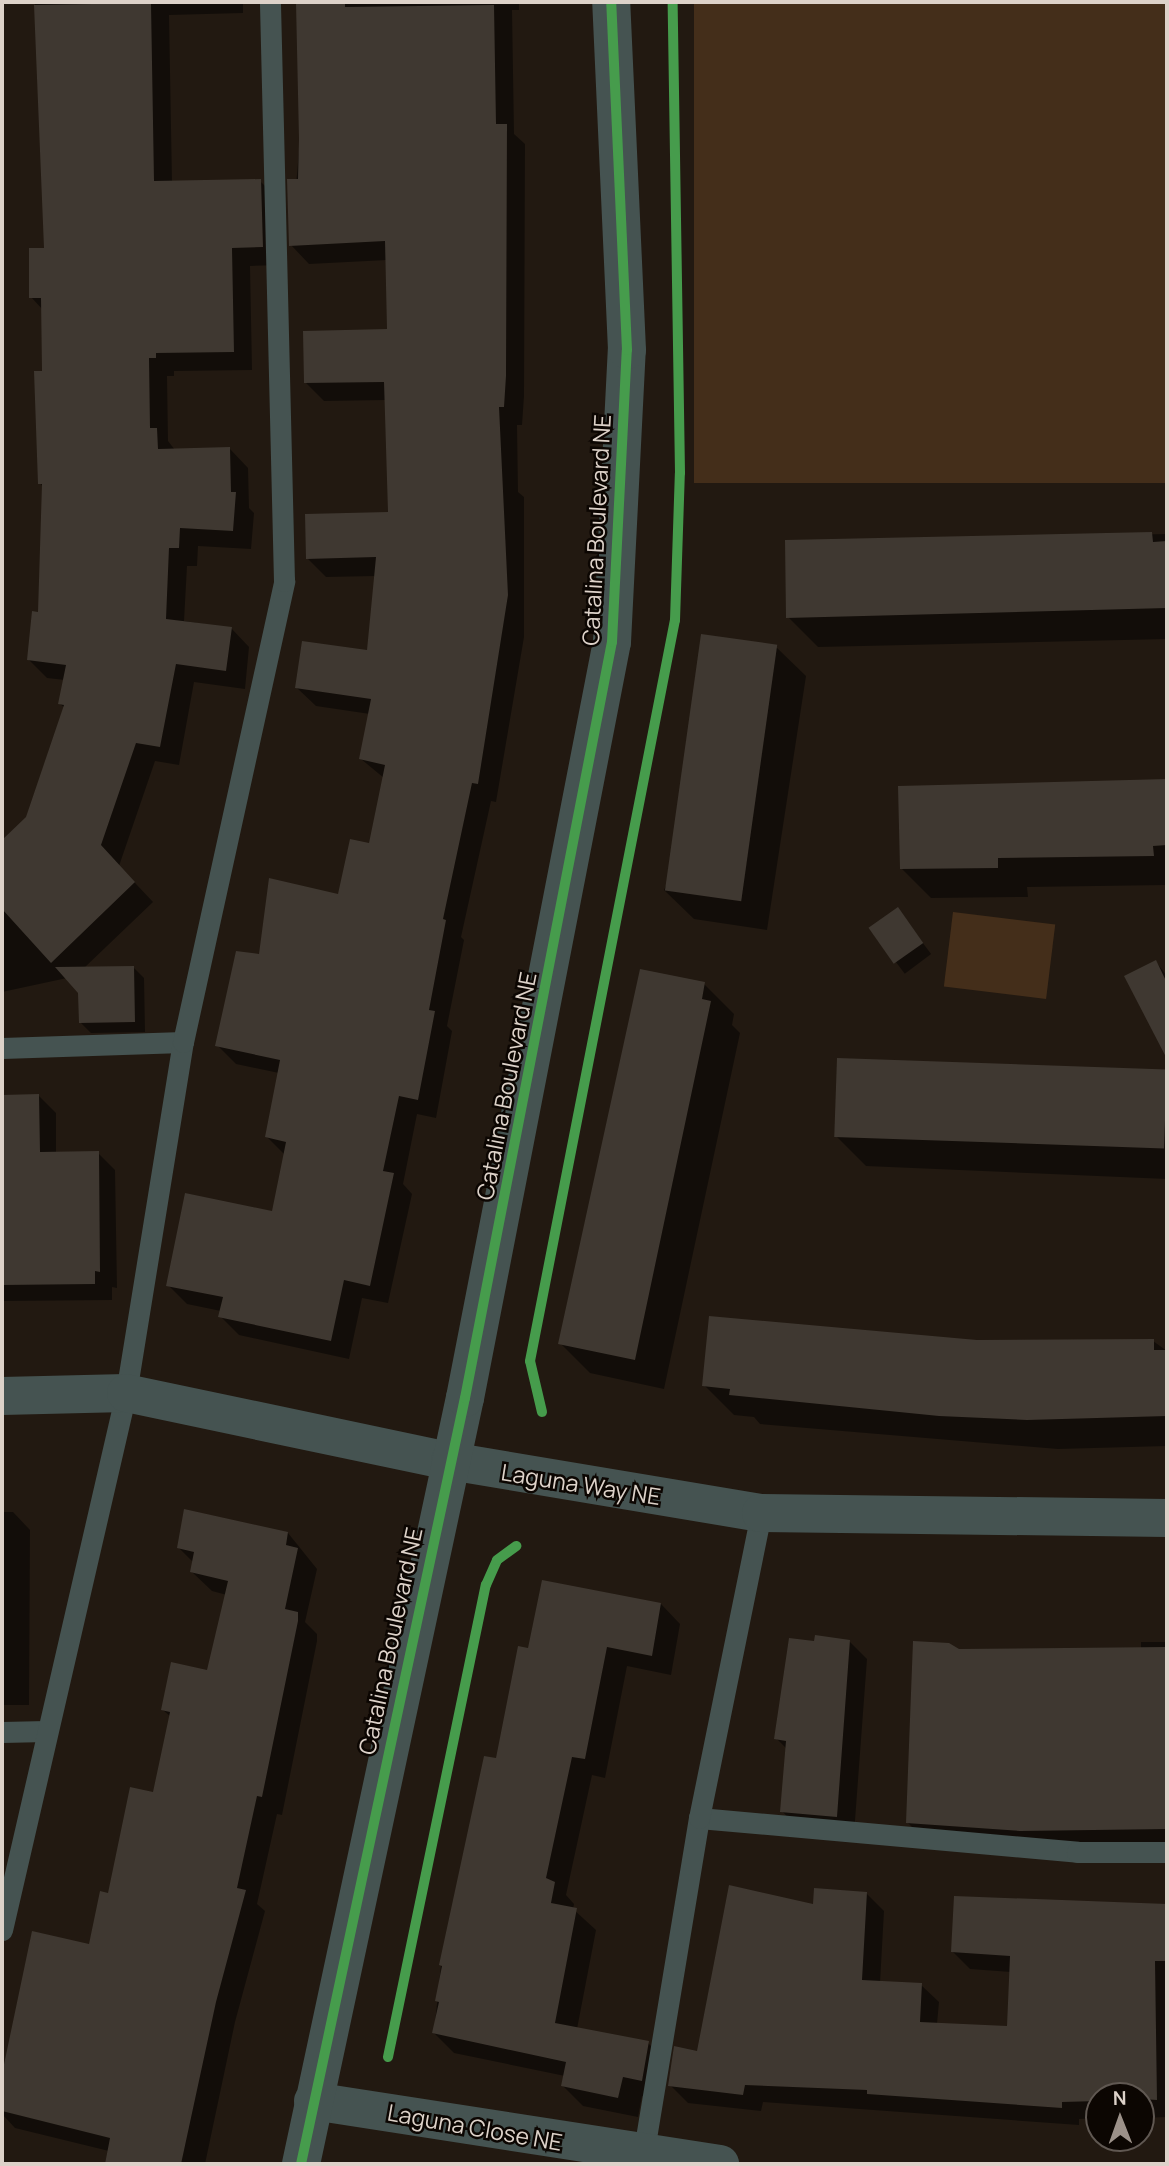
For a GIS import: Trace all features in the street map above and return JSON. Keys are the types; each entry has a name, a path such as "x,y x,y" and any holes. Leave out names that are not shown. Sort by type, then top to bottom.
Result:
{"street":[{"name":"Catalina Boulevard NE","path":"301,2164 562,916 612,642 627,350 611,2"},
{"name":"Laguna Way NE","path":"2,1396 126,1393 450,1461 761,1513 1167,1518"},
{"name":"Laguna Close NE","path":"313,2101 642,2160 720,2164"}],"lane":[{"path":"2,1930 126,1393 183,1042 284,581 271,2"},
{"path":"2,1048 183,1042"},
{"path":"642,2160 699,1818 761,1513"},
{"path":"2,1732 46,1731"},
{"path":"699,1818 1077,1852 1167,1852"}],"shaded area":[{"path":"694,2 1167,2 1167,483 694,483"},
{"path":"953,912 1055,925 1046,999 944,986"}],"building":[{"path":"345,2 345,7 494,5 496,124 507,124 506,376 504,407 499,407 508,595 478,784 472,783 443,919 446,920 429,1010 435,1011 418,1100 399,1096 383,1171 394,1173 370,1286 344,1280 331,1341 218,1317 223,1297 166,1286 185,1193 272,1211 286,1142 265,1137 280,1060 215,1046 236,951 259,954 269,878 338,894 350,839 369,843 385,765 359,759 371,699 295,688 302,641 367,650 376,557 306,559 305,514 388,512 384,382 304,383 303,331 387,329 385,241 289,246 287,179 298,179 296,3"},
{"path":"151,3 154,181 261,179 263,247 232,248 234,352 156,353 156,358 149,358 150,428 157,428 158,449 230,447 231,492 236,492 233,531 180,528 179,548 169,548 166,619 232,627 226,671 176,664 160,747 136,743 101,845 135,882 51,963 2,909 2,840 26,817 64,705 58,704 66,665 27,660 32,611 38,612 42,484 38,484 34,371 42,371 41,298 29,298 29,248 44,248 34,5"},
{"path":"1152,532 1153,542 1167,541 1167,608 786,618 785,540"},
{"path":"701,634 777,645 741,901 665,890"},
{"path":"1167,779 1167,845 1153,846 1154,856 998,858 998,868 900,869 898,786"},
{"path":"898,907 923,943 894,964 869,928"},
{"path":"1156,960 1167,983 1167,1059 1124,976"},
{"path":"134,966 135,1022 79,1023 78,993 55,967"},
{"path":"640,969 705,982 702,999 711,1001 635,1360 558,1344"},
{"path":"837,1058 1167,1070 1164,1148 834,1137"},
{"path":"39,1094 40,1152 99,1151 100,1272 95,1271 95,1284 2,1285 2,1095"},
{"path":"709,1316 977,1340 1154,1339 1154,1350 1167,1350 1167,1416 1027,1420 939,1416 729,1395 730,1389 702,1386"},
{"path":"184,1509 288,1532 286,1545 298,1548 285,1609 298,1612 298,1621 262,1797 257,1796 237,1888 246,1890 216,2002 181,2164 105,2164 110,2138 2,2111 2,2074 32,1931 89,1944 100,1891 108,1893 130,1787 153,1792 170,1712 161,1710 171,1662 207,1670 228,1581 190,1572 194,1552 177,1548"},
{"path":"542,1580 661,1603 652,1656 607,1647 585,1759 572,1757 546,1878 555,1882 551,1903 577,1908 555,2023 649,2041 642,2081 623,2077 618,2098 561,2086 566,2062 432,2033 439,2002 435,2001 442,1966 439,1965 484,1756 496,1758 518,1646 528,1648"},
{"path":"815,1635 850,1640 837,1817 780,1812 786,1741 774,1739 789,1638 814,1641"},
{"path":"913,1641 949,1643 959,1649 1167,1647 1167,1829 1020,1831 906,1823"},
{"path":"729,1885 813,1904 814,1888 867,1892 862,1980 922,1983 920,2022 1007,2026 1010,1956 951,1952 954,1896 1167,1904 1167,1961 1155,1961 1157,2100 1155,2082 1085,2082 1085,2101 1062,2102 1062,2108 867,2094 867,2090 745,2085 743,2095 668,2086 674,2046 697,2051"}],"cycle path":[{"path":"301,2164 465,1398 612,642 627,350 611,2"},
{"path":"542,1412 530,1361 675,620 680,473 673,2"},
{"path":"388,2057 486,1585 497,1560 516,1546"}]}
